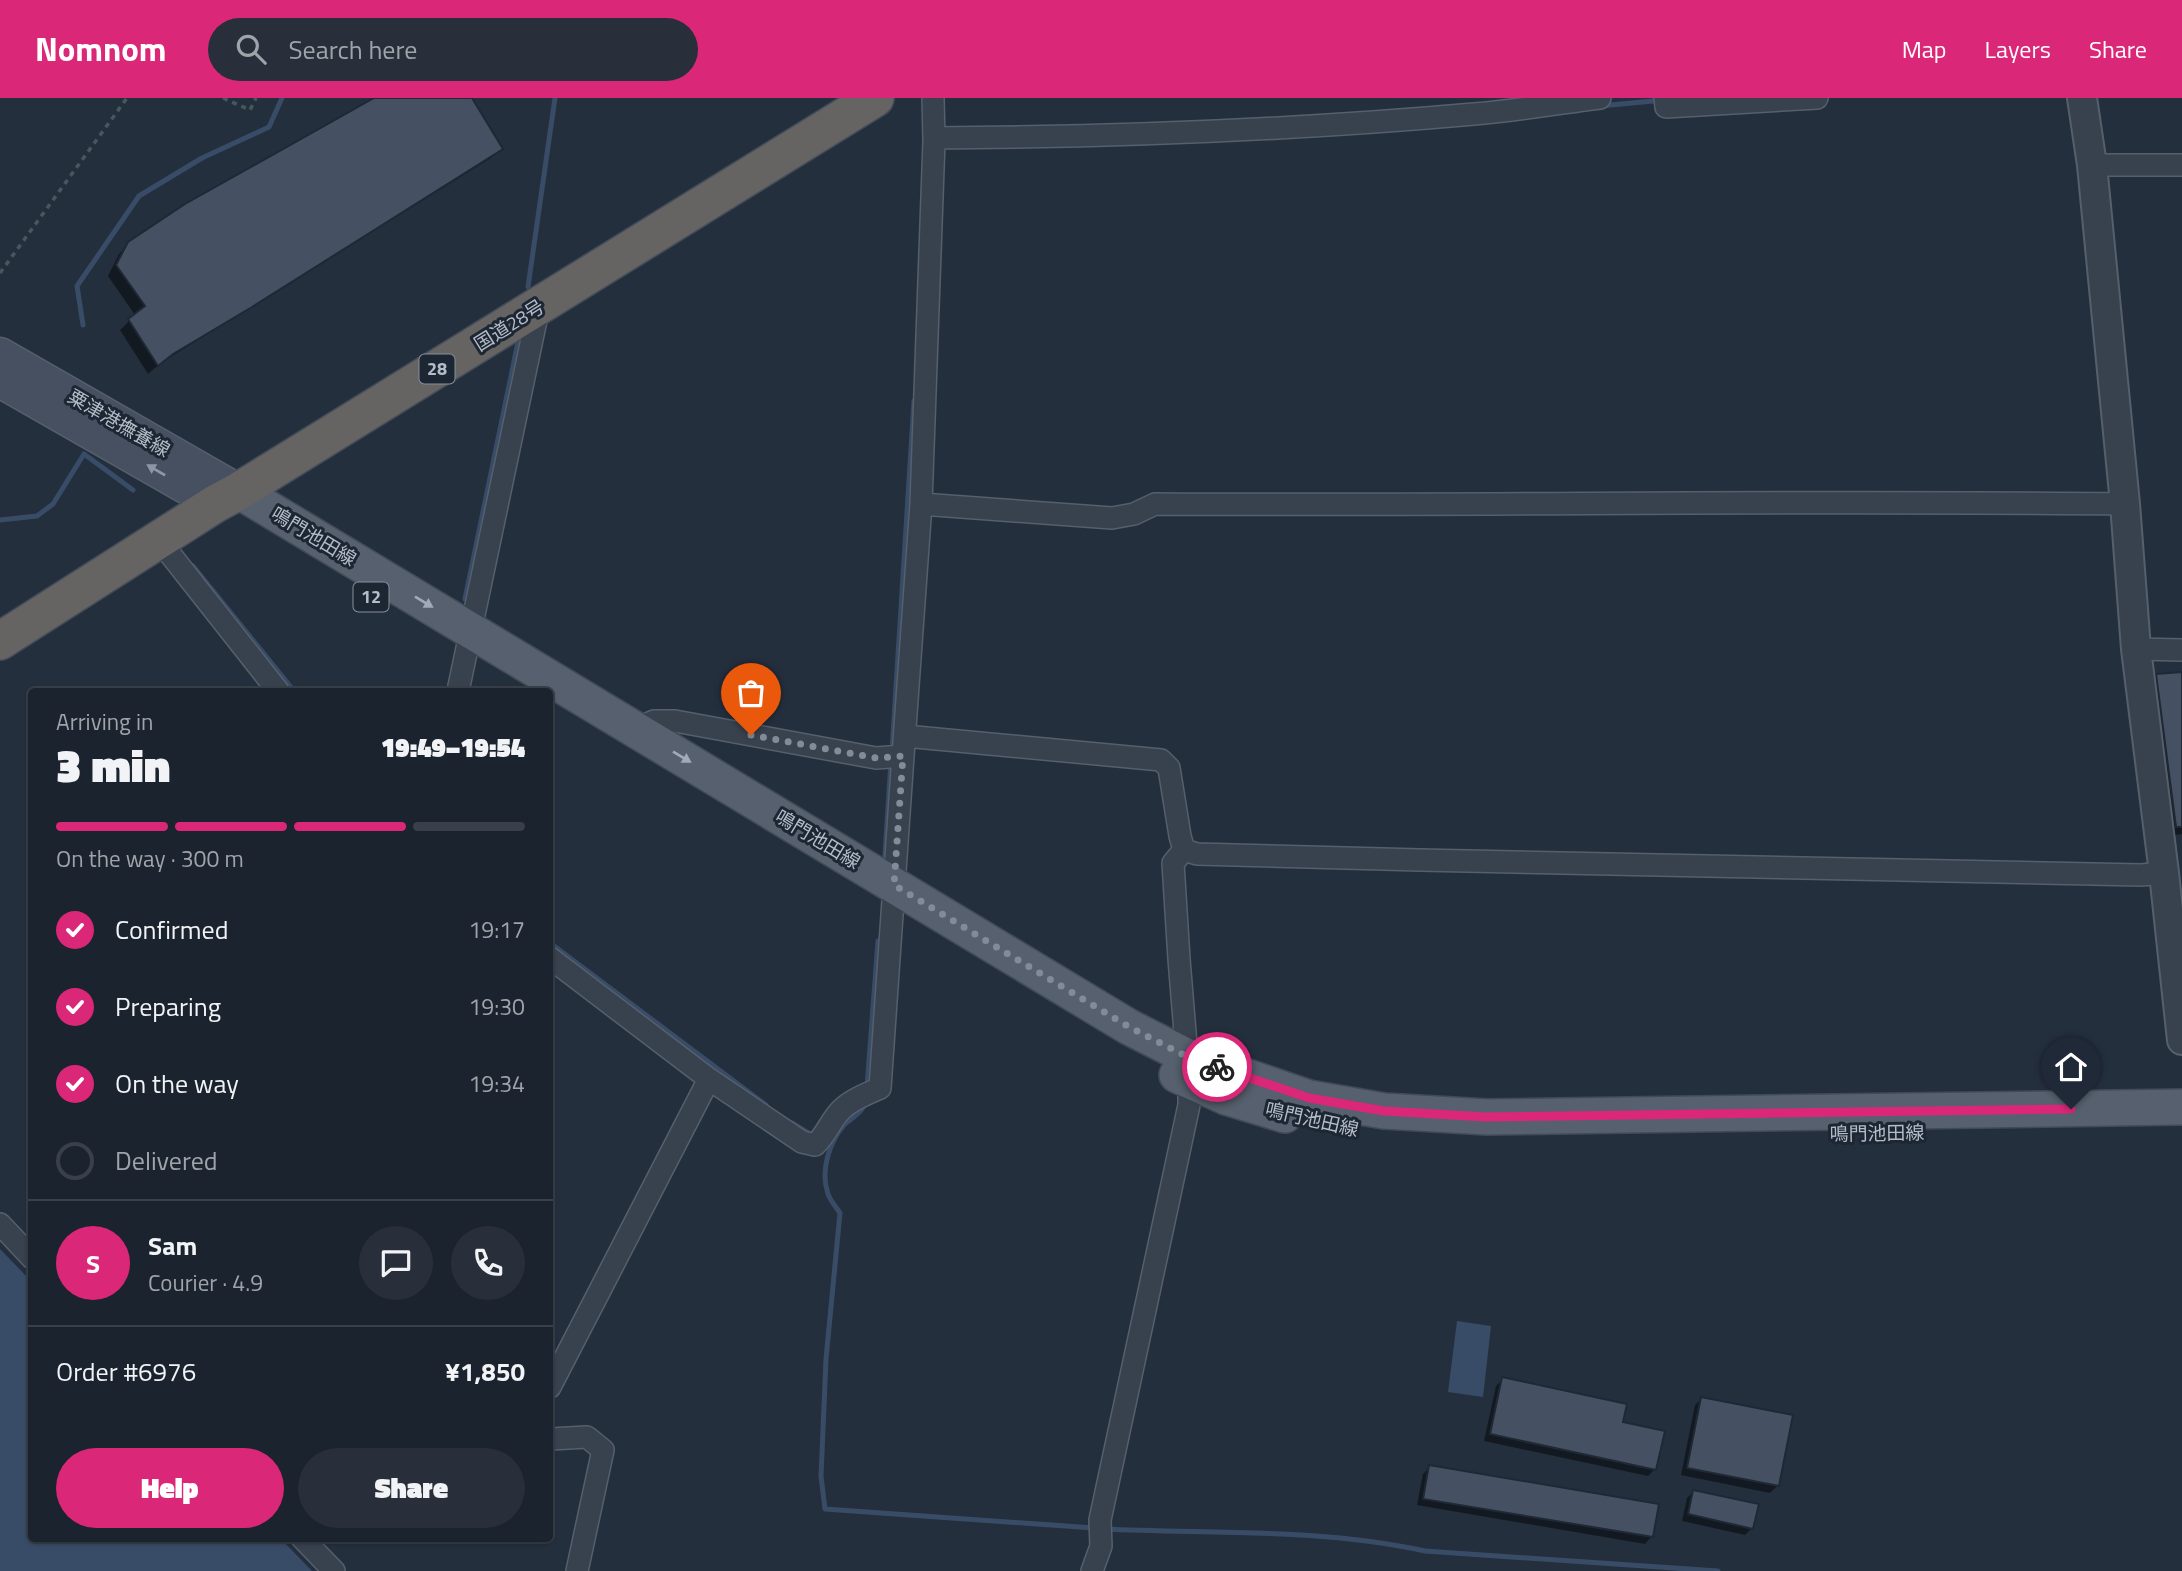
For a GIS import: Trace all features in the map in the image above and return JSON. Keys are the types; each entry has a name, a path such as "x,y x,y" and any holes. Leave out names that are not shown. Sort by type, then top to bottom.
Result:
{"highway":[{"name":"国道28号","path":"0,641 875,98"}],"main road":[{"name":"粟津港撫養線","path":"0,354 227,498"},
{"name":"粟津港撫養線","path":"0,381 227,498"},
{"name":"鳴門池田線","path":"227,498 468,642 636,729 893,897"},
{"name":"鳴門池田線","path":"468,642 524,688"},
{"name":"鳴門池田線","path":"553,706 1129,1027 1226,1097 1302,1120 1383,1134 1483,1139 2182,1128"},
{"name":"鳴門池田線","path":"1188,1069 1309,1098 1384,1111 1486,1117 2182,1107"}],"street":[{"path":"553,960 709,1079 802,1142 815,1145 841,1110 859,1097 880,1088 893,897 895,752 921,504 934,145 933,98"},
{"path":"934,145 1250,130 1475,114 1600,98"},
{"path":"1666,101 1666,107 1817,98"},
{"path":"2082,98 2092,165 2125,504 2136,649 2182,1040"},
{"path":"2092,165 2182,165"},
{"path":"459,688 539,306"},
{"path":"921,504 1112,518 1134,514 1155,504 2125,504"},
{"path":"159,540 276,688"},
{"path":"2136,649 2182,650"},
{"path":"636,729 654,721 675,721 895,752 1161,760 1169,768 1184,850"},
{"path":"1184,850 1197,854 1420,860 2141,875 2164,873"},
{"path":"1092,1571 1101,1546 1100,1520 1189,1105 1173,863 1184,850"},
{"path":"553,1381 709,1079"},
{"path":"0,1224 28,1254"},
{"path":"553,1439 587,1437 603,1450 577,1571"},
{"path":"306,1542 334,1571"}],"path":[{"path":"0,273 127,98"},
{"path":"223,98 250,110 256,98"}],"water":[{"path":"0,1249 28,1278 28,1542 284,1542 312,1571 0,1571"},
{"path":"1457,1321 1491,1326 1483,1397 1448,1392"}],"building":[{"path":"374,98 472,98 503,149 173,354 158,366 128,319 145,306 116,265 128,242 185,204"},
{"path":"2182,672 2182,827 2176,827 2156,674"},
{"path":"1502,1377 1627,1404 1623,1422 1665,1431 1656,1470 1490,1434"},
{"path":"1701,1397 1793,1415 1779,1486 1687,1468"},
{"path":"1429,1465 1659,1504 1653,1537 1423,1499"},
{"path":"1693,1490 1759,1504 1753,1529 1688,1514"}],"waterway":[{"path":"83,325 77,286 139,196 202,158 269,127 282,98"},
{"path":"528,287 555,98"},
{"path":"1600,106 1653,101"},
{"path":"465,599 518,342"},
{"path":"892,751 914,401"},
{"path":"0,520 37,516 53,504 84,454 133,490"},
{"path":"193,566 292,688"},
{"path":"885,855 891,761"},
{"path":"867,1087 878,941"},
{"path":"553,945 766,1105"},
{"path":"866,1101 860,1112 839,1132 827,1158 825,1176 828,1194 840,1213 826,1359 821,1476 825,1509 1094,1528"},
{"path":"792,1123 810,1134"},
{"path":"1104,1529 1305,1535 1425,1551 1718,1571"}],"way so far":[{"path":"751,735 876,758 903,756 894,885 1129,1027 1186,1056 1217,1067"}],"route":[{"path":"1217,1067 1309,1098 1384,1111 1486,1117 2071,1109"}]}
